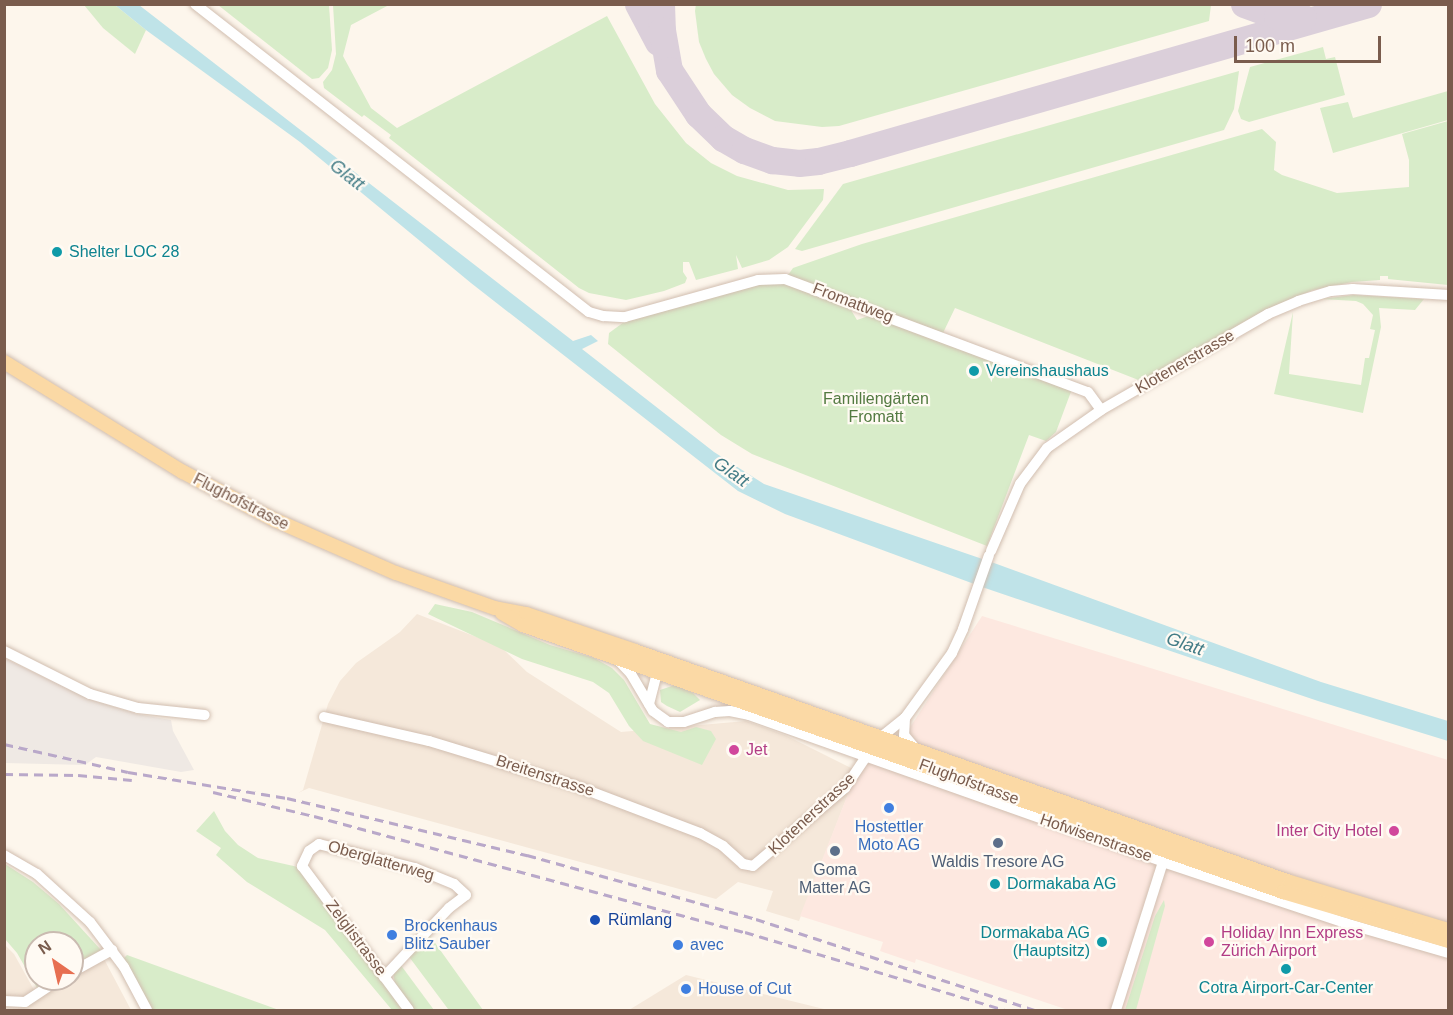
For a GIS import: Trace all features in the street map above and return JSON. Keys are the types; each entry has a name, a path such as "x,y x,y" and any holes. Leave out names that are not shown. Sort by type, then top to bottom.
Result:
{"main road":[{"name":"Flughofstrasse","path":"4,362 142,449 275,520 396,573 495,608 526,614 654,666 1283,892 1449,941"},
{"name":"Flughofstrasse","path":"495,608 523,625 610,656 654,666 880,738 1290,882 1449,930"}],"street":[{"name":"Fromattweg","path":"195,4 589,312 614,317 634,315 758,280 785,279 1088,392 1101,410"},
{"name":"Klotenerstrasse","path":"880,738 905,718 952,653 1009,504 1036,461 1069,431 1101,410 1268,314 1314,295 1353,289 1449,295"},
{"path":"4,651 90,694 138,708 205,716"},
{"name":"Hofwisenstrasse","path":"610,656 626,666 659,717 672,723 684,722 715,712 730,711 749,715 1162,862 1345,923 1449,953"},
{"path":"642,692 642,680 654,666"},
{"path":"649,704 654,666"},
{"name":"Breitenstrasse","path":"324,717 448,747 585,789 700,833 723,846 743,864 753,866"},
{"path":"905,718 906,738 920,752"},
{"name":"Klotenerstrasse","path":"753,866 845,788 866,757"},
{"name":"Oberglatterweg","path":"302,866 309,851 314,847 319,844 331,845 415,868 454,884 466,895 449,908 384,977"},
{"path":"4,855 37,874 90,921 134,984 147,1011"},
{"path":"1116,1011 1162,862"},
{"name":"Zelglistrasse","path":"302,866 409,1011"},
{"path":"84,965 112,950"},
{"path":"4,1001 24,1006 44,991"}],"shaded area":[{"path":"417,614 500,646 527,672 621,732 746,721 787,736 857,771 799,921 766,911 773,891 738,882 716,899 309,788 298,793 303,790 328,704 340,681 356,663 400,632"},
{"path":"982,616 1448,760 1448,1010 1068,1010 916,959 915,963 880,951 883,942 800,916 857,771 909,729"},
{"path":"4,658 89,699 137,714 171,720 173,731 194,770 181,772 96,757 85,765 5,763"},
{"path":"4,944 14,954 24,972 24,991 35,991 38,997 48,991 84,991 84,971 104,959 131,1010 5,1010"},
{"path":"686,975 828,1010 629,1010"}],"green space":[{"path":"696,4 1211,5 1209,21 839,126 822,127 775,121 750,108 732,95 714,74 706,59 699,42 695,11"},
{"path":"84,5 115,5 146,30 135,54 103,28"},
{"path":"218,5 329,5 332,50 328,68 319,78 312,79"},
{"path":"333,5 389,5 351,25 343,56 371,108 397,128 607,16 655,104 686,143 711,163 737,176 788,190 824,189 823,200 788,247 769,260 742,268 736,255 738,269 696,280 689,262 683,262 683,272 687,278 685,283 664,291 626,300 589,293 579,288 389,138 391,135 364,115 362,117 324,88 323,82 332,70 336,54"},
{"path":"1323,47 1326,59 1335,57 1345,95 1249,122 1241,119 1238,111 1250,67"},
{"path":"1239,71 1234,109 1224,130 802,251 795,249 843,184"},
{"path":"1448,91 1448,120 1333,153 1320,108 1348,102 1353,118"},
{"path":"1448,121 1448,285 1388,279 1388,276 1380,276 1380,280 1352,282 1313,290 1265,310 1141,381 955,308 943,333 788,275 793,268 862,244 1262,129 1276,142 1274,170 1282,175 1337,193 1409,187 1409,160 1402,134"},
{"name":"Familiengärten Fromatt","path":"783,282 848,305 857,320 877,313 1072,389 1056,432 1046,441 1029,435 987,546 752,454 721,435 608,344 609,333 624,322 760,284"},
{"path":"1354,295 1424,299 1415,310 1379,308 1381,327 1363,413 1274,394 1293,312 1289,374 1361,385 1365,358 1369,358 1375,330 1370,329 1373,315 1363,304 1356,301 1321,299"},
{"path":"435,604 472,612 550,645 594,658 612,668 624,680 650,724 681,732 696,727 711,731 716,739 702,765 643,741 629,726 609,693 593,682 522,659 428,614"},
{"path":"675,685 693,693 700,700 680,712 667,706 661,702 660,690"},
{"path":"214,811 225,831 238,845 258,858 298,867 403,1010 392,1010 325,930 247,882 216,855 221,848 196,831"},
{"path":"5,864 33,882 59,904 84,931 24,931 24,965 5,939"},
{"path":"1164,900 1165,906 1136,1010 1125,1010 1155,916"},
{"path":"84,931 101,950 84,960"},
{"path":"428,933 483,1010 446,1010 448,1009 407,954"},
{"path":"127,955 279,1010 151,1010 124,958"},
{"path":"400,964 434,1010 414,1010 395,985 393,971"}],"water":[{"name":"Glatt","path":"115,5 139,5 573,341 591,335 598,341 582,349 714,452 764,484 994,563 1321,682 1448,721 1448,741 1318,701 985,588 785,514 738,491 471,283 300,142"}],"taxiway":[{"path":"638,4 658,42"},
{"path":"661,4 662,30 669,70 698,114 723,138 744,150 772,160 799,163 850,153 1368,4"},
{"path":"1244,4 1277,16 1303,18"}],"railway":[{"path":"4,744 128,772 287,798 527,855 756,919 1034,1010"},
{"path":"4,774 78,775 132,780"},
{"path":"213,792 314,816 745,932 1005,1010"}],"place":[{"name":"Shelter LOC 28","path":"57,252"},
{"name":"Vereinshaushaus","path":"974,371"},
{"name":"Jet","path":"734,750"},
{"name":"Hostettler Moto AG","path":"889,808"},
{"name":"Inter City Hotel","path":"1394,831"},
{"name":"Waldis Tresore AG","path":"998,843"},
{"name":"Goma Matter AG","path":"835,851"},
{"name":"Dormakaba AG","path":"995,884"},
{"name":"Rümlang","path":"595,920"},
{"name":"Brockenhaus Blitz Sauber","path":"392,935"},
{"name":"Dormakaba AG (Hauptsitz)","path":"1102,942"},
{"name":"Holiday Inn Express Zürich Airport","path":"1209,942"},
{"name":"avec","path":"678,945"},
{"name":"Cotra Airport-Car-Center","path":"1286,969"},
{"name":"House of Cut","path":"686,989"}]}
